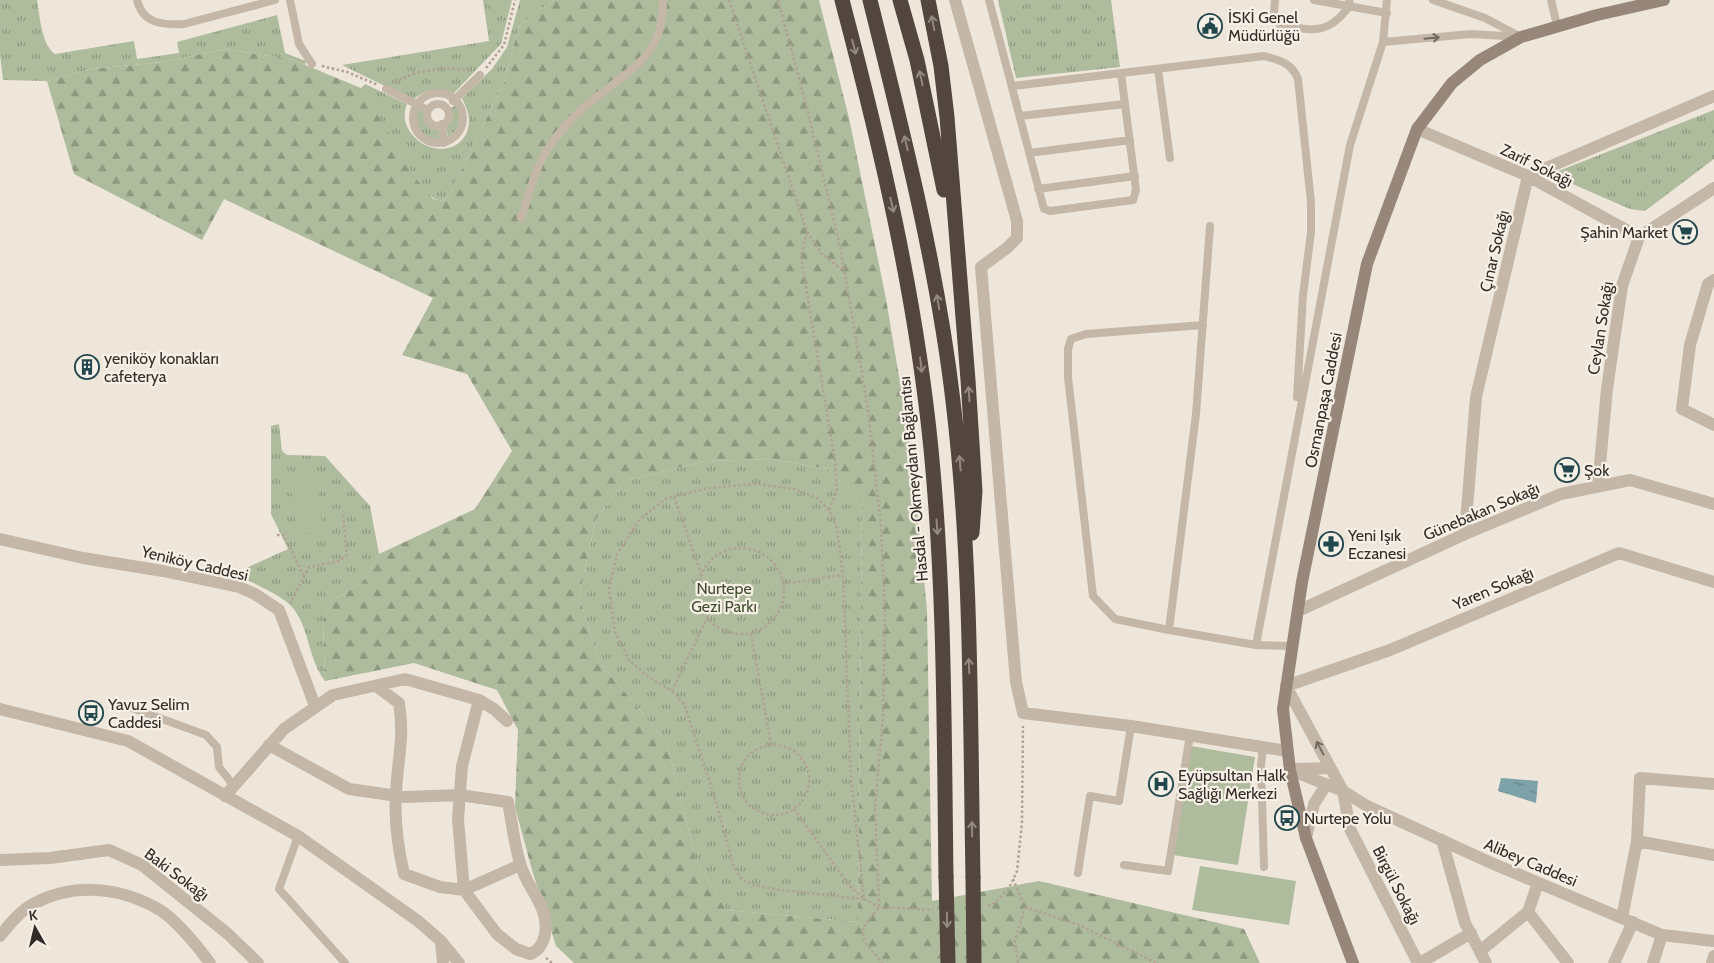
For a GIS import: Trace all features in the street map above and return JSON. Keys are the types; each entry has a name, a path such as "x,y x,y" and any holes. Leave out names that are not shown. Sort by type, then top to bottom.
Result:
{"highway":[{"name":"Hasdal - Okmeydanı Bağlantısı","path":"842,0 899,238 918,346 928,422 940,580 948,963"},
{"path":"870,0 898,110 929,250 939,303 959,458 966,564 974,963"},
{"path":"900,0 917,60 954,228"},
{"path":"928,0 945,100 954,228 968,380 975,490 973,524 966,564"}],"main road":[{"name":"Osmanpaşa Caddesi","path":"1353,963 1306,838 1290,770 1283,709 1298,611 1367,264 1417,129 1452,83 1480,60 1521,37 1558,25 1664,0"}],"street":[{"path":"955,0 1017,221 1017,238 1008,248 981,267 1016,682 1023,713 1131,726 1288,751"},
{"path":"1528,176 1714,96"},
{"name":"Zarif Sokağı","path":"1417,129 1528,176 1640,237"},
{"name":"Çınar Sokağı","path":"1465,534 1476,397 1528,176"},
{"path":"1640,237 1714,188"},
{"name":"Ceylan Sokağı","path":"1598,486 1607,389 1622,286 1640,237"},
{"path":"1714,280 1708,284 1690,345 1682,409 1714,425"},
{"name":"Günebakan Sokağı","path":"1298,611 1465,534 1561,494 1630,480 1714,504"},
{"name":"Yeniköy Caddesi","path":"0,539 83,558 163,571 239,587 269,602 279,610 283,619 315,706"},
{"name":"Yaren Sokağı","path":"1286,686 1390,650 1619,553 1714,582"},
{"path":"225,796 284,729 332,695 405,679 480,700 494,708 507,721"},
{"path":"376,686 399,703 403,727 396,795 397,845 404,874 440,887 464,890 520,865"},
{"path":"1286,686 1343,792"},
{"path":"269,745 349,789 396,795 460,796 508,802 520,865 542,906 547,925 544,940 537,952 530,954 516,949 497,934 464,890 458,819 460,796 462,766 480,700"},
{"path":"0,709 128,741 298,836 418,921 441,941 459,963"},
{"path":"1290,770 1330,768"},
{"name":"Alibey Caddesi","path":"1290,770 1343,792 1442,840 1538,883 1662,935 1714,941"},
{"path":"1614,963 1628,920 1637,841 1640,778 1714,784"},
{"path":"1306,838 1314,804 1326,785"},
{"name":"Birgül Sokağı","path":"1343,792 1350,829 1419,963"},
{"path":"1442,840 1465,923 1483,957 1528,912 1538,883"},
{"path":"1637,841 1714,855"},
{"name":"Baki Sokağı","path":"0,860 50,858 109,850 142,865 228,934 258,963"},
{"path":"0,936 32,904 60,893 90,890 111,891 129,895 162,911 199,948 210,963"},
{"path":"1528,912 1568,963"},
{"path":"1419,963 1471,933"},
{"path":"1653,963 1662,935"},
{"path":"441,941 443,963"},
{"path":"1712,963 1714,956"}],"lane":[{"path":"137,0 141,12 147,19 169,24 184,24 275,0"},
{"path":"290,0 299,44 312,64"},
{"path":"521,218 548,148 598,96 627,75 646,56 654,44 661,28 663,0"},
{"path":"989,0 1044,209 1050,211 1122,203 1133,200 1135,195 1135,176 1121,73"},
{"path":"1274,0 1274,14 1280,25 1304,30 1318,30 1332,26 1350,2"},
{"path":"1314,0 1350,2 1386,13"},
{"path":"1256,645 1295,428 1350,145 1383,42 1387,0"},
{"path":"1386,13 1391,0"},
{"path":"1433,0 1485,18 1521,37"},
{"path":"1551,0 1558,25"},
{"path":"1383,42 1472,34 1521,37"},
{"path":"1013,86 1264,56 1283,61 1295,70 1298,79 1311,202 1311,232 1303,295 1295,428"},
{"path":"1158,69 1170,158"},
{"path":"446,108 480,75"},
{"path":"386,90 428,110"},
{"path":"434,93 449,95 455,99 461,106 463,124 454,138 444,142 429,142 416,131 413,114 417,104 426,96 434,93"},
{"path":"437,104 446,108 448,118 442,124 437,126 431,123 427,117 428,110 437,104"},
{"path":"1020,116 1125,104"},
{"path":"442,124 444,142"},
{"path":"1029,153 1130,140"},
{"path":"1038,188 1135,176"},
{"path":"1169,630 1196,414 1210,226"},
{"path":"1203,325 1086,334 1071,340 1068,349 1068,377 1093,596 1115,619 1256,645 1292,646"},
{"path":"121,704 206,736 217,747 219,767 234,786"},
{"path":"1078,873 1090,796 1119,800 1131,726"},
{"path":"1124,865 1168,870 1190,735"},
{"path":"1263,747 1261,766 1264,867"},
{"path":"298,836 279,889 345,963"}],"path":[{"path":"312,64 347,72 386,90 401,78 422,72 448,69 480,75 504,45 515,0"},
{"path":"729,0 807,232 822,254 845,272"},
{"path":"778,0 806,104 845,272 868,408 881,526 885,604 883,718 875,808 879,907 863,928 864,941 882,963"},
{"path":"807,232 800,257 835,460 837,492 829,510"},
{"path":"755,484 795,489 816,498 829,510 837,528 843,575 851,777 864,899 780,890 754,885 742,880 734,867 713,792 684,704 672,691 650,678 629,660 615,632 609,590 617,554 640,519 667,498 709,488 755,484"},
{"path":"674,497 701,573"},
{"path":"283,619 304,575 313,565 339,561 347,555 343,515"},
{"path":"277,535 284,535 304,575"},
{"path":"735,548 749,549 763,554 774,563 781,575 783,584 782,603 776,616 767,626 752,634 726,632 714,625 707,618 698,602 698,587 701,573 710,561 721,553 735,548"},
{"path":"783,584 843,575"},
{"path":"672,691 707,618"},
{"path":"752,634 771,744"},
{"path":"983,908 996,902 1009,888 1017,871 1022,823 1023,713"},
{"path":"771,744 794,750 808,768 810,780 807,792 794,808 782,814 770,814 759,811 749,804 742,795 740,773 744,762 755,750 771,744"},
{"path":"794,808 848,884 864,899 879,907 941,910"},
{"path":"1013,879 1025,907 1079,925 1156,963"},
{"path":"1018,963 1016,941 1020,917 1025,907"}],"green space":[{"path":"0,0 37,0 44,37 55,54 134,41 137,59 179,53 177,42 277,15 285,53 306,61 305,65 293,60 226,49 163,62 92,69 47,81 3,80 0,55"},
{"path":"483,0 512,0 501,44 453,94 432,90 423,93 413,100 342,65 489,41"},
{"path":"520,0 553,0 519,26 504,82 451,192 443,201 436,199 422,188 403,162 361,88 365,84 407,104 405,115 407,126 419,141 437,149 455,145 467,131 469,120 468,111 462,98 492,69 507,47"},
{"path":"553,0 819,0 849,118 886,299 912,454 927,611 932,901 1039,881 1244,929 1260,963 574,963 556,946 532,870 515,807 518,730 497,690 414,663 325,681 323,619 333,600 363,582 379,554 475,509 512,451 467,374 402,355 433,298 224,199 202,240 74,174 47,81 92,69 163,62 226,49 293,60 361,88 417,180 433,199 443,201 451,192 504,82 519,26","holes":["771,459 828,469 862,506 858,922 726,910 696,860 667,743 599,661 579,596 596,519 624,481 706,461"]},
{"path":"998,0 1111,0 1120,67 1016,78"},
{"path":"456,104 462,118 456,132 448,138 446,126 450,122 450,109"},
{"path":"416,108 425,111 425,117 429,125 439,128 440,141 428,138 417,126 415,120"},
{"path":"1714,110 1714,159 1645,211 1630,209 1561,179 1556,172"},
{"path":"279,424 282,451 287,455 325,456 370,506 379,554 363,582 333,600 323,619 325,681 319,672 298,615 292,607 276,595 242,577 246,568 288,549 271,514 271,426"},
{"name":"Nurtepe Gezi Parkı","path":"771,459 828,469 862,506 858,922 726,910 696,860 667,743 599,661 579,596 596,519 624,481 706,461"},
{"path":"315,471 323,531 297,535 289,475"},
{"path":"1191,746 1255,757 1238,865 1173,855"},
{"path":"1200,866 1296,881 1289,925 1192,910"}],"water":[{"path":"1501,778 1538,781 1536,803 1498,791"}],"place":[{"name":"İSKİ Genel Müdürlüğü","path":"1210,26"},
{"name":"Şahin Market","path":"1685,232"},
{"name":"yeniköy konakları cafeterya","path":"87,367"},
{"name":"Şok","path":"1567,470"},
{"name":"Yeni Işık Eczanesi","path":"1331,544"},
{"name":"Yavuz Selim Caddesi","path":"91,713"},
{"name":"Eyüpsultan Halk Sağlığı Merkezi","path":"1161,784"},
{"name":"Nurtepe Yolu","path":"1287,818"}]}
